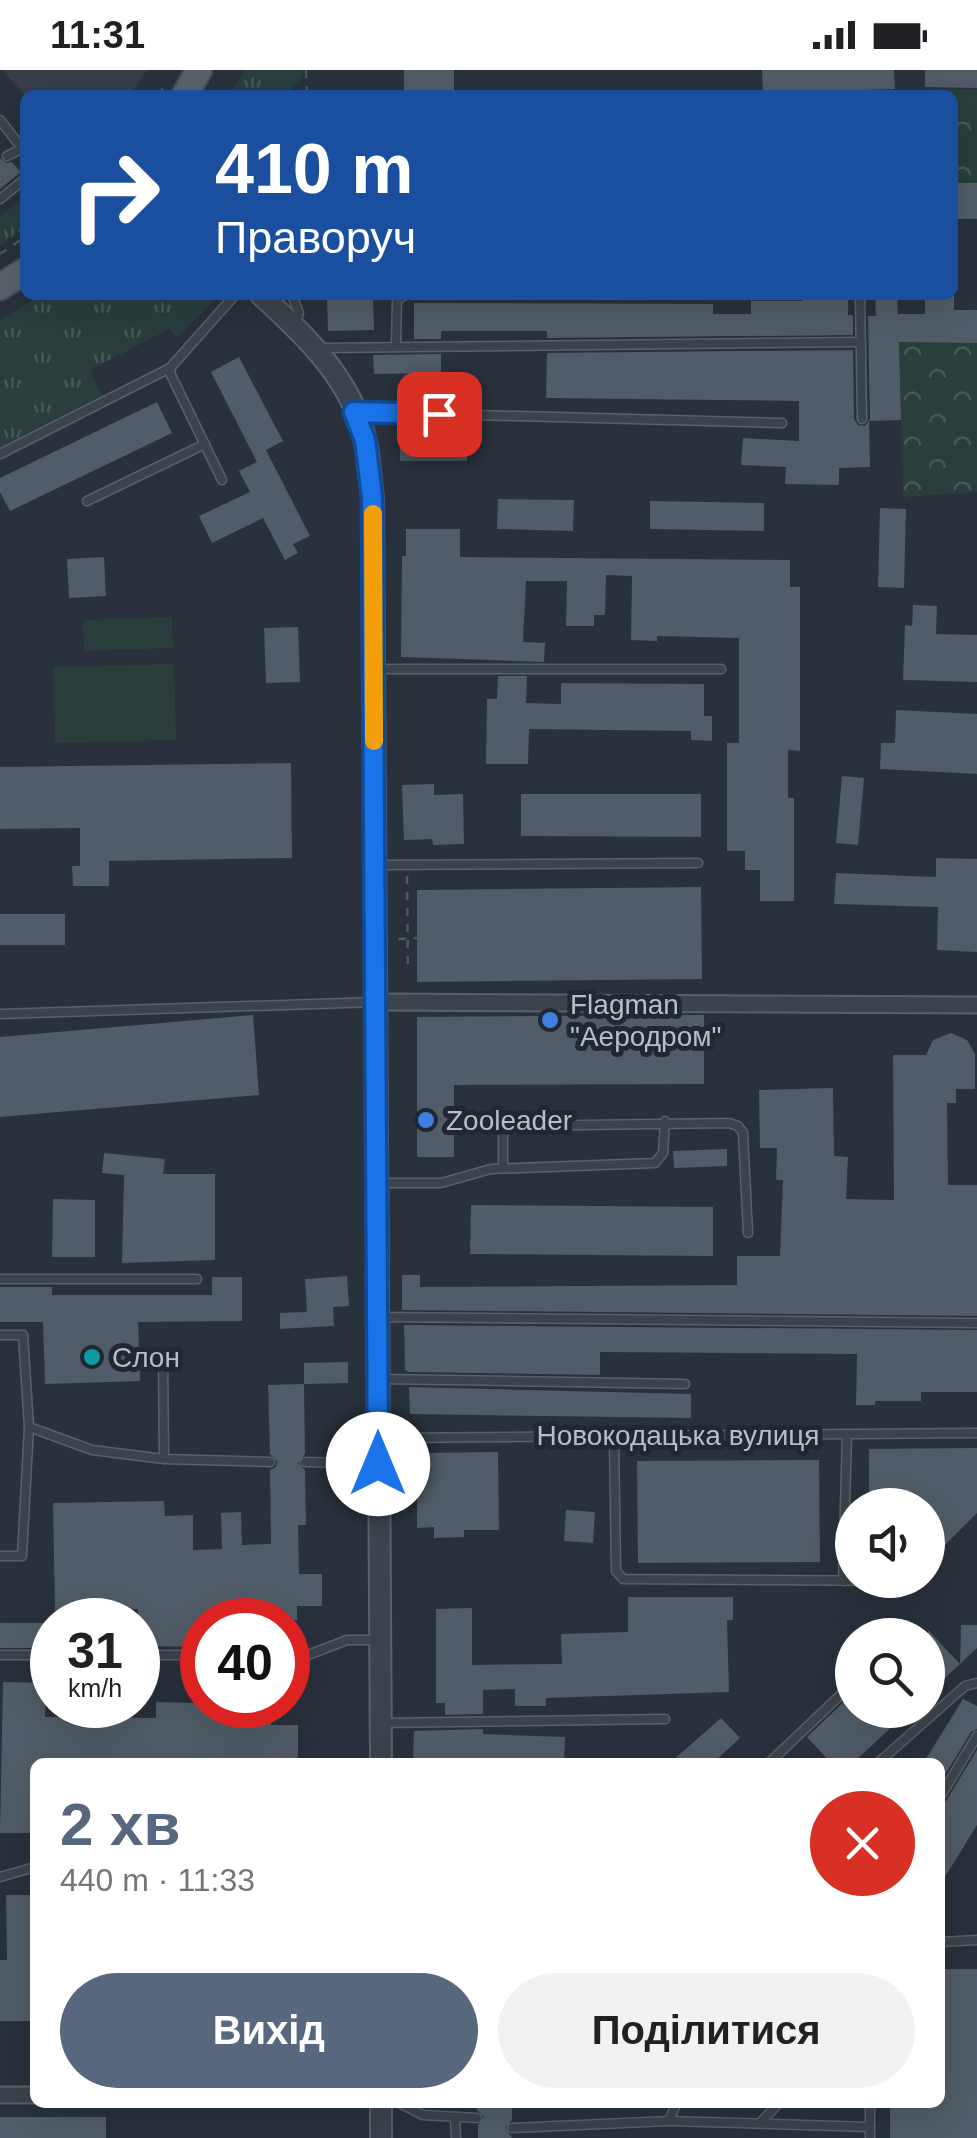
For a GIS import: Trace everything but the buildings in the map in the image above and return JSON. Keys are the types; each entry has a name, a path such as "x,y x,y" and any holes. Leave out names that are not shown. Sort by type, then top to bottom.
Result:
{"street":[{"path":"266,300 327,359 365,440 372,497 381,1758"},
{"path":"376,1002 977,1005"},
{"path":"0,2095 30,2095"},
{"path":"381,2108 381,2138"}],"lane":[{"path":"0,120 20,143"},
{"path":"7,156 20,149"},
{"path":"0,199 20,183"},
{"path":"0,454 170,368 231,300"},
{"path":"294,300 299,313 295,326"},
{"path":"396,300 396,345"},
{"path":"860,300 862,419"},
{"path":"316,348 862,342"},
{"path":"170,368 222,480"},
{"path":"354,412 782,423"},
{"path":"87,501 204,444"},
{"path":"374,669 721,670"},
{"path":"375,865 698,863"},
{"path":"0,1014 376,1002"},
{"path":"377,1182 440,1183 503,1168 656,1163 664,1154 665,1121"},
{"path":"503,1168 503,1133 508,1127 665,1121 717,1121 738,1126 742,1133 748,1233"},
{"path":"0,1279 196,1279"},
{"path":"378,1317 977,1323"},
{"path":"0,1335 23,1335 28,1427 22,1556 0,1556"},
{"path":"163,1354 164,1460"},
{"path":"378,1379 685,1384"},
{"path":"28,1427 92,1450 164,1460 270,1462"},
{"name":"Новокодацька вулиця","path":"378,1438 977,1433"},
{"path":"846,1488 847,1434"},
{"path":"614,1436 616,1571 623,1579 835,1581"},
{"path":"305,1462 378,1464"},
{"path":"310,1654 347,1640 382,1640"},
{"path":"0,1655 30,1655"},
{"path":"883,1758 964,1686 977,1684"},
{"path":"774,1758 835,1700"},
{"path":"381,1722 665,1719"},
{"path":"945,1790 977,1736"},
{"path":"0,1878 30,1869"},
{"path":"945,1942 977,1940"},
{"path":"410,2108 423,2115 478,2118"},
{"path":"669,2121 675,2108"},
{"path":"760,2124 775,2108"},
{"path":"870,2108 870,2138"},
{"path":"455,2117 456,2138"},
{"path":"512,2128 669,2121 870,2127"},
{"path":"550,2126 550,2138"}],"path":[{"path":"407,865 408,970"},
{"path":"398,939 417,938"}],"shaded area":[{"path":"2,70 147,70 133,90 20,90"}],"green space":[{"path":"244,70 302,70 303,76 290,90 232,90"},
{"path":"977,89 977,183 958,183 958,90 922,90"},
{"path":"20,202 20,231 0,246 0,216"},
{"path":"34,300 214,300 177,338 169,329 90,370 102,396 0,448 0,320"},
{"path":"899,341 977,342 977,492 903,497"},
{"path":"172,617 173,648 84,651 83,620"},
{"path":"174,664 176,740 55,743 53,667"}],"slow traffic":[{"path":"373,514 374,741"}],"place":[{"name":"Flagman \"Аеродром\"","path":"550,1020"},
{"name":"Zooleader","path":"426,1120"},
{"name":"Слон","path":"92,1357"}],"route":[{"path":"378,1464 372,497 365,440 354,412 439,414"}]}
